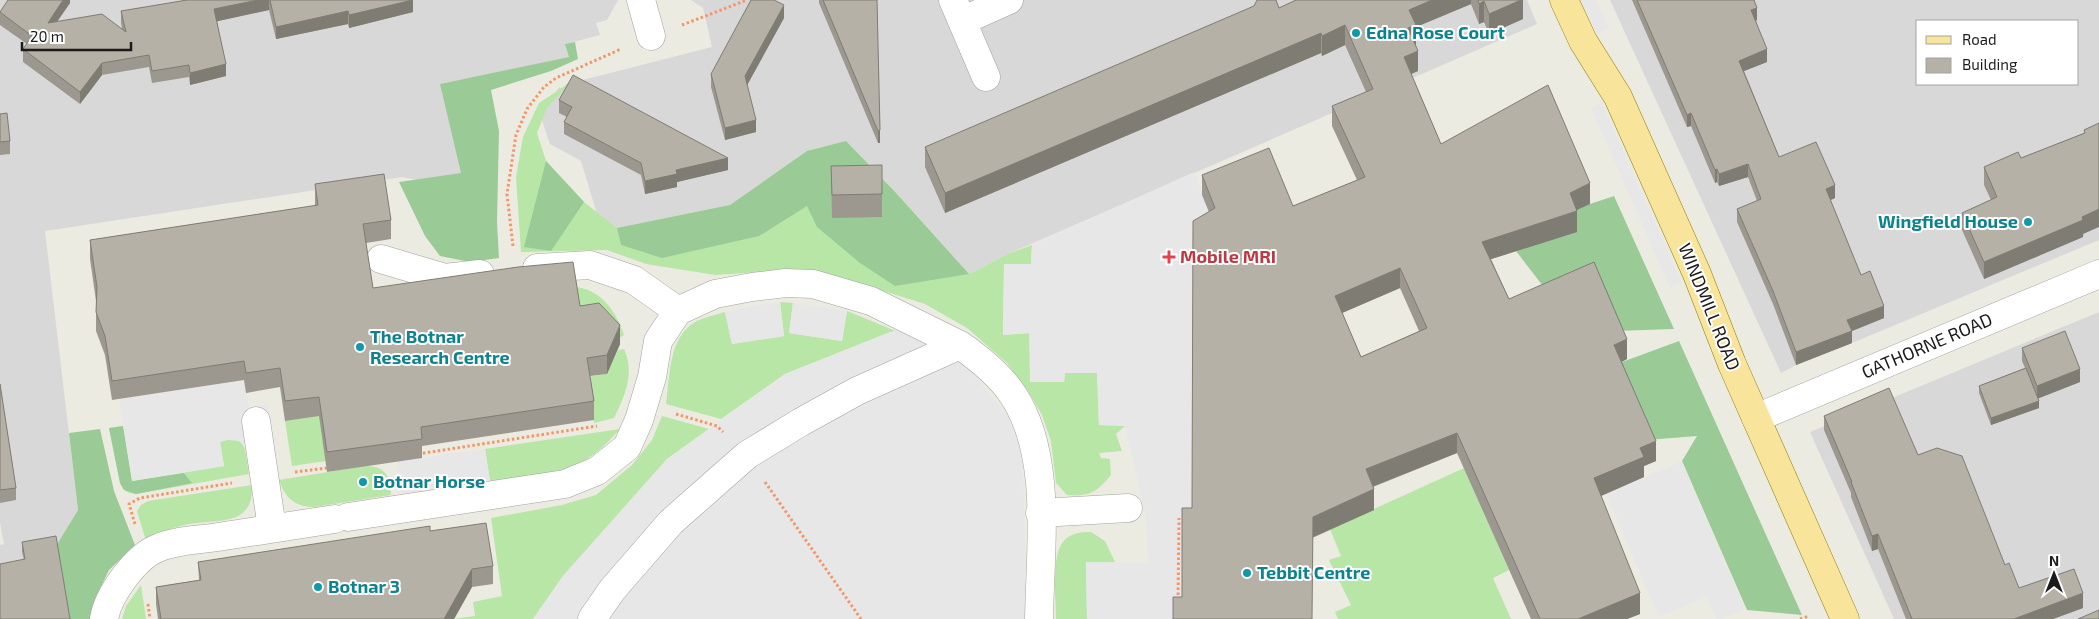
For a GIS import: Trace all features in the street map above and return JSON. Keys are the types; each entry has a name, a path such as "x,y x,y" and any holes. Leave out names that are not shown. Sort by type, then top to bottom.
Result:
{"main road":[{"name":"WINDMILL ROAD","path":"1564,0 1583,41 1618,97 1697,274 1732,364 1845,619"}],"street":[{"path":"641,0 651,36"},
{"path":"986,77 957,10 1009,0"},
{"path":"381,260 445,278 511,270 590,265 634,280 678,311"},
{"name":"GATHORNE ROAD","path":"1756,418 2099,274"},
{"path":"104,619 118,587 141,559 157,548 272,528 566,484 597,471 627,447 640,420 652,377 658,341 678,311 715,294 769,285 813,284 871,302 960,345 983,361 1013,394 1031,434 1038,473 1040,513 1039,619"},
{"path":"592,619 612,590 671,522 747,455 857,391 960,345"},
{"path":"256,421 272,528"},
{"path":"1040,513 1128,508"}],"path":[{"path":"511,270 507,194 516,135 527,109 544,87 556,78 651,36 747,0"},
{"path":"413,454 640,420 663,410 717,426"},
{"path":"747,455 861,619"},
{"path":"1178,607 1179,518"}],"shaded area":[{"path":"0,0 618,0 607,20 596,23 600,35 566,44 570,57 441,84 466,189 402,177 45,231 78,510 56,546 0,619 0,545 4,544 0,523"},
{"path":"691,0 1527,0 1537,24 1008,254 969,274 846,141 807,151 730,205 617,228 600,224 581,161 550,144 541,117 559,87 563,90 567,84 712,47 703,8"},
{"path":"1582,0 1596,0 1609,28 1597,34"},
{"path":"1610,0 2099,0 2099,240 1796,365 1781,373"},
{"path":"1602,103 1682,283 1670,288 1591,108"},
{"path":"1194,172 1215,228 1209,500 1182,617 1173,619 1087,619 1086,562 1148,563 1146,518 1125,426 1099,425 1097,373 1065,373 1064,382 1030,382 1029,333 1003,335 1004,264 1031,264 1032,245"},
{"path":"780,302 784,336 732,344 725,312"},
{"path":"793,303 847,311 842,341 789,333"},
{"path":"2099,312 2099,619 1894,619 1810,432"},
{"path":"906,326 965,364 1009,418 1022,451 1025,522 1025,619 533,619 563,576 667,459 785,374"},
{"path":"245,380 249,407 268,404 277,469 249,474 244,445 240,441 227,440 220,442 224,466 132,481 119,399"},
{"path":"485,449 490,481 402,494 397,461"},
{"path":"1682,461 1745,609 1721,619 1716,619 1706,597 1659,617 1606,494"}],"green space":[{"path":"575,42 578,59 551,71 491,90 499,131 497,222 499,258 470,262 440,256 425,236 399,182 461,173 440,84 569,57 565,44"},
{"path":"572,81 547,108 537,133 546,161 584,202 617,228 730,205 807,151 846,141 969,274 1008,254 1032,245 1031,264 1004,264 1003,335 1029,333 1064,382 1065,373 1097,373 1099,425 1125,426 1116,434 1122,451 1099,453 1101,458 1110,459 1111,475 1101,486 1092,492 1081,495 1067,495 1056,483 1051,441 1042,415 1028,391 1007,363 967,328 925,304 848,280 761,272 715,275 646,264 607,250 521,252 516,177 523,137 539,103"},
{"path":"846,141 969,274 895,286 860,263 817,227 807,206 759,236 662,258 621,245 617,228 730,205 807,151"},
{"path":"546,161 584,202 551,251 524,247"},
{"path":"1614,196 1674,329 1615,331 1546,290 1516,251 1570,213"},
{"path":"574,287 592,292 606,303 617,318 624,335 616,340 580,325"},
{"path":"780,302 793,303 789,333 842,341 847,311 915,339 890,332 785,374 721,419 666,404 672,359 675,348 686,329 699,320 725,312 732,344 784,336"},
{"path":"1679,341 1802,615 1747,610 1682,461 1697,436 1647,440 1614,365"},
{"path":"624,349 629,367 629,376 622,401 614,418 594,423 587,377 607,374 618,350"},
{"path":"332,413 346,458 292,466 285,421"},
{"path":"662,416 709,429 667,459 563,576 533,619 452,619 475,616 473,602 502,596 491,518 562,505 596,495 632,465 652,440"},
{"path":"123,426 132,481 224,466 220,442 229,440 241,442 244,447 249,474 136,494 128,492 124,490 120,483 109,428"},
{"path":"123,426 132,481 184,473 192,483 136,494 124,490 120,483 109,428"},
{"path":"100,429 114,491 135,545 109,570 96,597 91,619 68,619 56,546 78,510 69,433"},
{"path":"620,429 599,450 576,465 553,472 490,481 485,449"},
{"path":"365,466 378,468 386,473 391,495 307,507 292,500 284,492 279,480"},
{"path":"1464,468 1509,570 1493,578 1511,619 1338,619 1335,612 1351,605 1329,560 1341,556 1330,529"},
{"path":"252,485 251,499 247,508 241,514 222,521 178,527 161,532 146,541 137,511 141,505 148,501"},
{"path":"1091,532 1105,541 1115,562 1086,563 1087,619 1056,619 1055,590 1059,549 1063,542 1072,535"},
{"path":"141,585 146,619 122,619 126,606"}],"building":[{"path":"8,0 63,0 48,23 102,14 126,32 121,11 187,0 258,0 214,9 226,64 190,73 189,65 152,71 149,55 102,63 80,92 23,49 32,36 0,12"},
{"path":"270,0 413,0 349,15 348,11 276,27"},
{"path":"751,0 774,0 784,5 745,76 756,120 725,128 711,74"},
{"path":"823,0 877,0 880,130 878,131"},
{"path":"1257,0 1276,0 1279,8 1296,0 1432,0 1409,10 1416,25 1408,28 1418,51 1404,57 1441,144 1548,85 1590,183 1570,193 1577,211 1482,242 1509,299 1594,262 1627,339 1614,345 1656,441 1640,448 1644,457 1594,478 1640,593 1578,619 1540,619 1457,433 1366,469 1374,489 1313,517 1312,619 1173,619 1173,597 1182,597 1182,508 1192,508 1193,221 1215,208 1202,175 1269,148 1293,206 1365,177 1332,106 1373,89 1345,25 1322,36 1321,33 945,193 925,147 1254,6","holes":["1400,268 1427,328 1361,357 1335,296"]},
{"path":"1478,0 1521,0 1489,14 1484,1 1479,4"},
{"path":"1637,0 1754,0 1757,8 1751,10 1767,49 1739,61 1779,157 1816,142 1835,185 1826,189 1861,275 1870,271 1884,306 1847,320 1852,331 1796,352 1773,291 1737,209 1761,199 1748,164 1719,174 1717,169 1715,170 1691,113 1687,115"},
{"path":"573,75 728,158 676,170 677,174 645,181 641,163 564,122 572,107 559,100"},
{"path":"7,113 10,141 0,142 0,114"},
{"path":"2099,123 2099,209 2082,217 2083,220 1984,262 1962,213 1997,197 1984,167 2018,152 2021,158 2085,133 2084,130"},
{"path":"882,165 882,194 832,195 831,166"},
{"name":"The Botnar Research Centre","path":"384,174 391,220 363,224 373,288 518,267 573,262 580,306 599,303 620,325 607,355 587,358 594,401 421,427 422,439 327,452 319,397 285,401 280,368 246,373 244,361 112,381 105,336 96,312 97,287 90,240 318,205 315,184"},
{"path":"2065,331 2080,369 2037,386 2022,348"},
{"path":"2026,368 2039,401 1991,418 1979,386"},
{"path":"0,384 16,488 0,490"},
{"path":"1889,388 1918,455 1937,448 1962,456 2005,565 2009,563 2019,588 2074,569 2083,593 2014,619 1912,619 1878,534 1872,536 1824,416"},
{"name":"Botnar 3","path":"486,523 493,566 472,569 444,619 161,619 156,587 201,580 198,562 430,526 430,531"},
{"path":"56,536 70,619 0,619 0,564 25,559 22,542"},
{"path":"2099,610 2099,619 2078,619"}],"place":[{"name":"Edna Rose Court","path":"1356,33"},
{"name":"Wingfield House","path":"2028,222"},
{"name":"Mobile MRI","path":"1169,257"},
{"name":"The Botnar Research Centre","path":"360,347"},
{"name":"Botnar Horse","path":"363,482"},
{"name":"Tebbit Centre","path":"1247,573"},
{"name":"Botnar 3","path":"318,587"}]}
